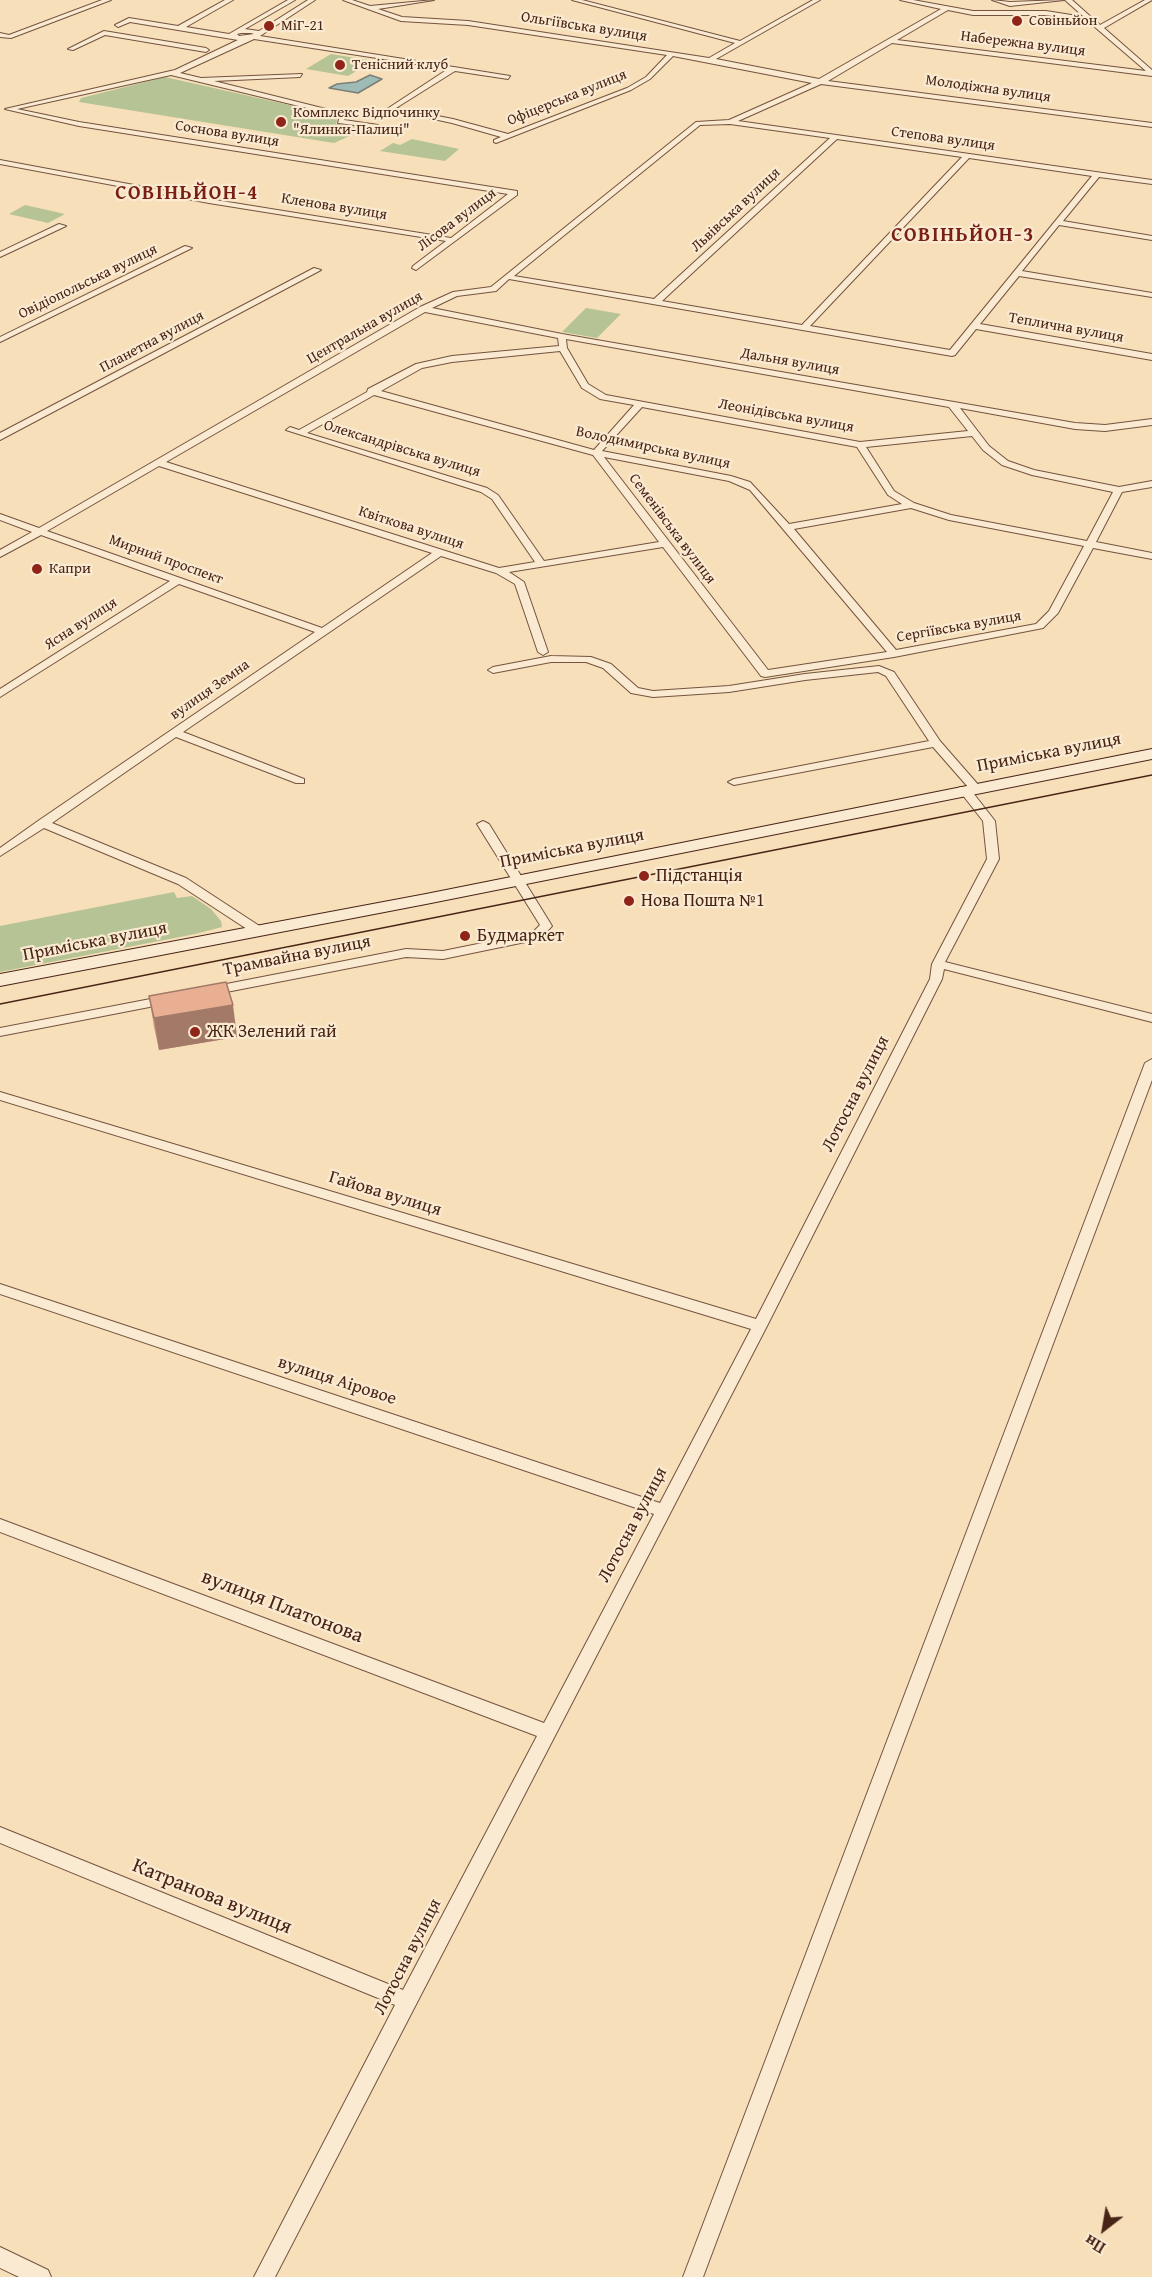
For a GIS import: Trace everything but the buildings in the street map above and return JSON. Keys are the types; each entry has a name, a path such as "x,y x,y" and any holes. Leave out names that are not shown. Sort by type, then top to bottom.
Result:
{"street":[{"path":"0,34 9,37 108,0"},
{"path":"180,28 230,0"},
{"path":"168,73 168,70 236,35 292,0"},
{"path":"4,110 177,72 254,36 312,0"},
{"name":"Ольгіївська вулиця","path":"346,0 401,19 468,23 710,60 820,81"},
{"path":"368,8 431,0"},
{"path":"575,0 741,43"},
{"path":"795,0 814,2"},
{"name":"Набережна вулиця","path":"903,0 983,14 1046,13 1091,20"},
{"path":"995,0 1010,4 1061,0"},
{"path":"1099,28 1150,0"},
{"name":"Набережна вулиця","path":"1070,1 1091,20"},
{"path":"710,60 814,2"},
{"path":"729,122 820,81 947,8"},
{"path":"118,25 129,20 254,36 508,77"},
{"path":"1091,20 1152,74"},
{"path":"71,49 104,33 206,50"},
{"path":"236,35 254,36"},
{"name":"Набережна вулиця","path":"891,41 1152,74"},
{"name":"Офіцерська вулиця","path":"496,141 629,89 648,78 672,54"},
{"path":"453,69 390,109 453,121 507,136"},
{"path":"168,73 344,115 340,122 378,128"},
{"path":"201,80 300,75"},
{"name":"Молодіжна вулиця","path":"820,81 1152,124"},
{"name":"Соснова вулиця","path":"4,110 514,194"},
{"name":"Центральна вулиця","path":"0,554 423,309 450,296 493,289 693,125 705,121 729,122"},
{"name":"Степова вулиця","path":"729,122 1152,182"},
{"name":"Львівська вулиця","path":"655,303 835,137"},
{"path":"805,327 967,156"},
{"name":"Кленова вулиця","path":"0,162 219,202 452,240"},
{"path":"509,277 952,353 1097,174"},
{"name":"Лісова вулиця","path":"416,268 514,194"},
{"path":"1058,223 1152,238"},
{"path":"0,255 62,226"},
{"name":"Овідіопольська вулиця","path":"0,340 188,248"},
{"name":"Планетна вулиця","path":"0,437 317,270"},
{"path":"1018,273 1152,294"},
{"name":"Дальня вулиця","path":"423,309 562,336 1091,428 1152,422"},
{"name":"Теплична вулиця","path":"975,326 1152,357"},
{"name":"Леонідівська вулиця","path":"562,336 563,348 589,390 603,397 860,445 891,493 911,505 949,517 1152,556"},
{"path":"371,391 407,371 434,362 563,348"},
{"name":"Олександрівська вулиця","path":"371,391 295,432 484,490 495,497 541,563"},
{"name":"Володимирська вулиця","path":"371,391 596,453 740,481 753,488 894,654"},
{"path":"952,404 973,433 994,455 1016,468 1119,490 1152,484"},
{"path":"596,453 639,405"},
{"path":"860,445 973,433"},
{"name":"Семенівська вулиця","path":"596,453 663,544 765,674"},
{"name":"Квіткова вулиця","path":"156,462 499,571 663,544"},
{"name":"Сергіївська вулиця","path":"765,674 894,654 1045,624 1119,490"},
{"path":"787,527 911,505"},
{"name":"Мирний проспект","path":"0,517 321,631"},
{"name":"вулиця Земна","path":"0,853 438,553"},
{"path":"499,571 519,582 543,652"},
{"name":"Ясна вулиця","path":"0,694 178,580"},
{"name":"Лотосна вулиця","path":"264,2277 662,1510 760,1326 936,979 938,964 993,859 988,821 970,789 890,674 879,669 805,677 729,689 653,694 635,691 607,666 587,659 551,659 493,670"},
{"path":"175,733 300,781"},
{"path":"734,782 936,743"},
{"name":"Приміська вулиця","path":"0,980 1152,754"},
{"path":"42,823 182,881 257,930"},
{"path":"483,824 519,880"},
{"name":"Трамвайна вулиця","path":"197,994 406,953 443,955 536,936 546,926 519,880"},
{"path":"938,964 1152,1018"},
{"path":"0,1032 174,998"},
{"path":"693,2277 1152,1063"},
{"name":"Гайова вулиця","path":"0,1096 760,1326"},
{"name":"вулиця Аіровое","path":"0,1289 662,1510"},
{"name":"вулиця Платонова","path":"0,1525 547,1732"},
{"name":"Катранова вулиця","path":"0,1835 407,2001"},
{"path":"0,2258 41,2277"}],"green space":[{"name":"Тенісний клуб","path":"331,54 374,61 348,76 306,69"},
{"path":"165,77 338,116 336,124 356,126 349,132 354,134 334,143 79,102 81,98"},
{"path":"412,139 459,149 445,161 380,151 393,143 400,145"},
{"path":"25,205 65,214 48,223 9,214"},
{"path":"586,308 621,314 597,338 562,332"},
{"path":"174,892 177,898 192,896 211,909 221,921 222,927 0,972 0,926"}],"water":[{"path":"370,75 382,79 358,93 329,88 337,84 356,82"}],"tram line":[{"path":"0,1004 1152,775"}],"place":[{"name":"Совіньйон","path":"1017,21"},
{"name":"МіГ-21","path":"269,26"},
{"name":"Тенісний клуб","path":"340,65"},
{"name":"Комплекс Відпочинку \"Ялинки-Палиці\"","path":"281,122"},
{"name":"Капри","path":"37,569"},
{"name":"Підстанція","path":"644,876"},
{"name":"Нова Пошта №1","path":"629,901"},
{"name":"Будмаркет","path":"465,936"},
{"name":"ЖК Зелений гай","path":"195,1032"}],"district":[{"name":"СОВІНЬЙОН-4","path":"187,194"},
{"name":"СОВІНЬЙОН-3","path":"963,236"}]}
